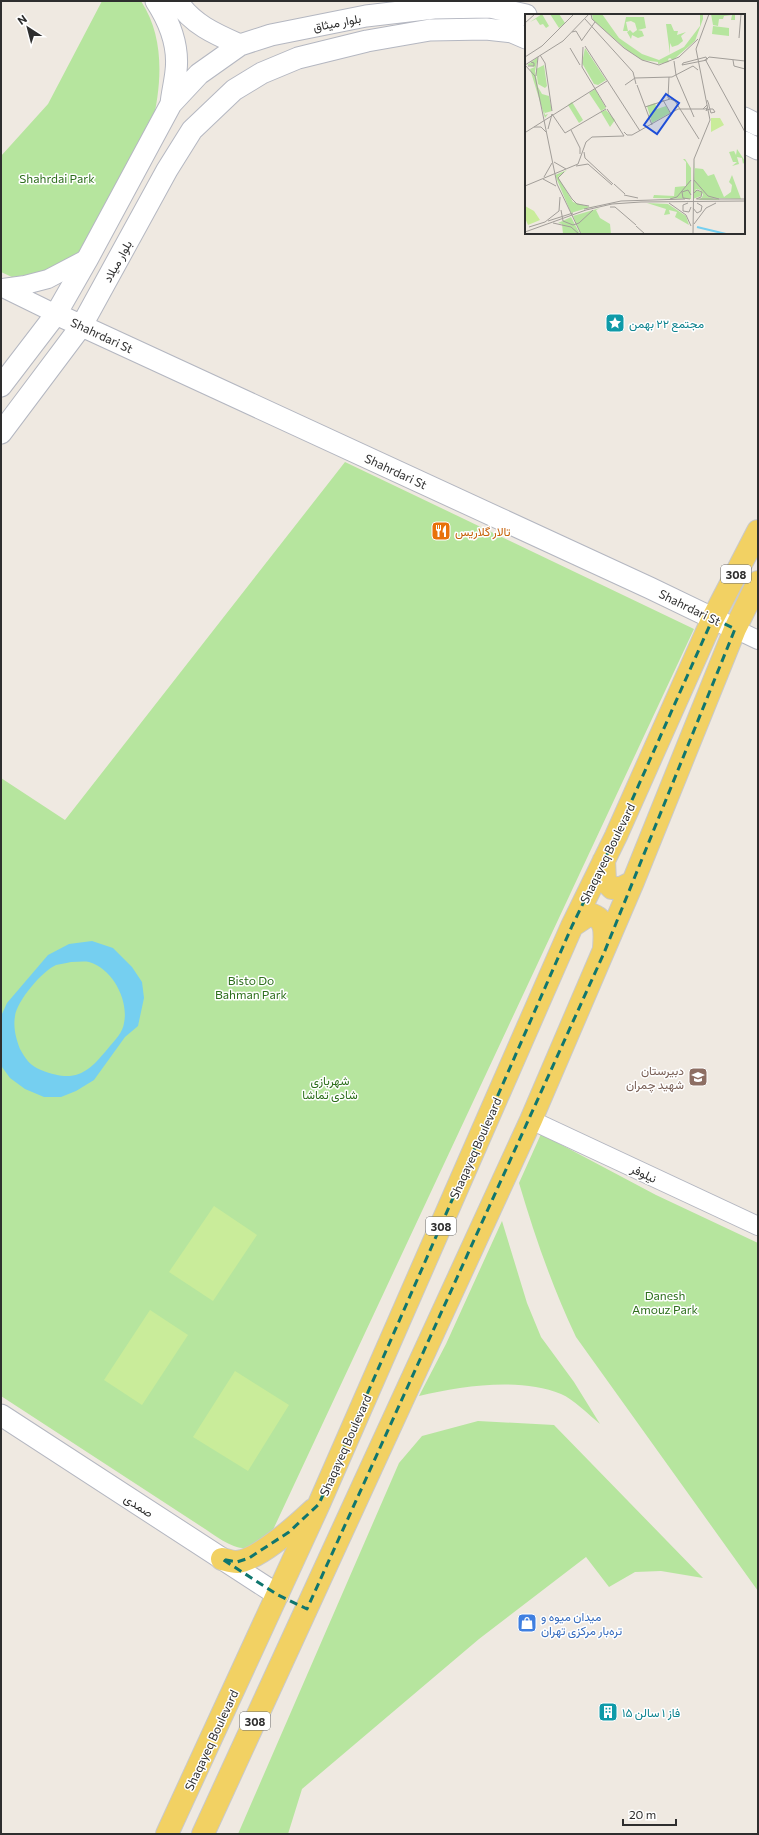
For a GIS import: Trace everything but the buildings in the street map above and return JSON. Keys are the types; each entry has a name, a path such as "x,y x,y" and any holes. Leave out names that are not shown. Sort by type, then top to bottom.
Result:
{"main road":[{"path":"1,386 56,314 88,258 170,104 177,70 174,40 165,15 156,1"},
{"path":"177,1 198,24 240,45"},
{"name":"بلوار میثاق","path":"170,104 199,74 240,45 271,35 366,16 434,8 490,7 525,15"},
{"name":"بلوار میثاق","path":"234,90 262,73 298,58 366,41 430,30 486,29 512,32 525,38"},
{"name":"بلوار میلاد","path":"1,433 82,325 167,170 192,130 234,90"},
{"path":"745,118 758,125"},
{"path":"745,142 758,149"},
{"name":"Shahrdari St","path":"56,314 735,629"},
{"name":"Shaqayeq Boulevard","path":"167,1834 278,1596 572,926 604,860 713,618 758,531"},
{"name":"308","path":"203,1834 531,1120 604,953 735,629 758,582"},
{"path":"604,860 606,881 612,888 621,888 633,882"},
{"path":"572,926 590,914 598,916 603,923 605,933 604,953"},
{"name":"صمدی","path":"1,1415 278,1596"},
{"path":"222,1559 237,1562 249,1558 289,1532 319,1504"},
{"path":"278,1596 307,1609"}],"street":[{"path":"2,287 25,285 48,279 88,258"},
{"path":"2,287 56,314"},
{"path":"735,629 758,640"},
{"name":"نیلوفر","path":"531,1120 758,1226"}],"highlighted area":[{"path":"713,618 735,629 604,953 307,1609 278,1595 222,1559 237,1562 249,1558 289,1532 319,1504 572,926 616,836"}],"green space":[{"name":"Shahrdai Park","path":"102,1 141,1 149,15 158,45 159,61 158,93 152,125 77,255 47,272 12,277 1,272 1,156 48,104"},
{"name":"Bisto Do Bahman Park","path":"345,462 694,629 272,1532 253,1547 240,1548 226,1543 1,1396 1,778 65,820"},
{"name":"Danesh Amouz Park","path":"541,1134 656,1195 758,1243 758,1591 576,1337 544,1261 519,1183"},
{"path":"214,1206 257,1235 213,1301 169,1272"},
{"path":"502,1221 527,1303 541,1337 574,1382 600,1424 566,1396 545,1389 527,1386 472,1386 419,1396 446,1344"},
{"path":"150,1310 188,1335 142,1405 104,1380"},
{"path":"235,1371 289,1405 248,1471 193,1437"},
{"path":"478,1421 554,1425 703,1578 661,1571 635,1572 609,1587 586,1557 479,1639 302,1789 288,1834 238,1834 399,1463 422,1436"}],"water":[{"path":"92,941 113,948 132,967 142,982 144,998 138,1026 125,1037 94,1080 76,1091 61,1097 44,1097 25,1089 10,1078 2,1067 1,1016 7,1003 48,955 69,944","holes":["71,962 89,962 97,965 105,971 117,986 124,1005 125,1014 120,1033 95,1063 80,1073 72,1076 63,1076 41,1070 28,1061 20,1049 15,1033 14,1020 20,1003 37,980 50,968 56,965"]}],"place":[{"name":"مجتمع ۲۲ بهمن","path":"615,323"},
{"name":"تالار گلاریس","path":"441,531"},
{"name":"دبیرستان شهید چمران","path":"698,1077"},
{"name":"میدان میوه و تره‌بار مرکزی تهران","path":"527,1623"},
{"name":"فاز ۱ سالن ۱۵","path":"608,1712"}],"park label":[{"name":"شهربازی شادی تماشا","path":"330,1087"}]}
